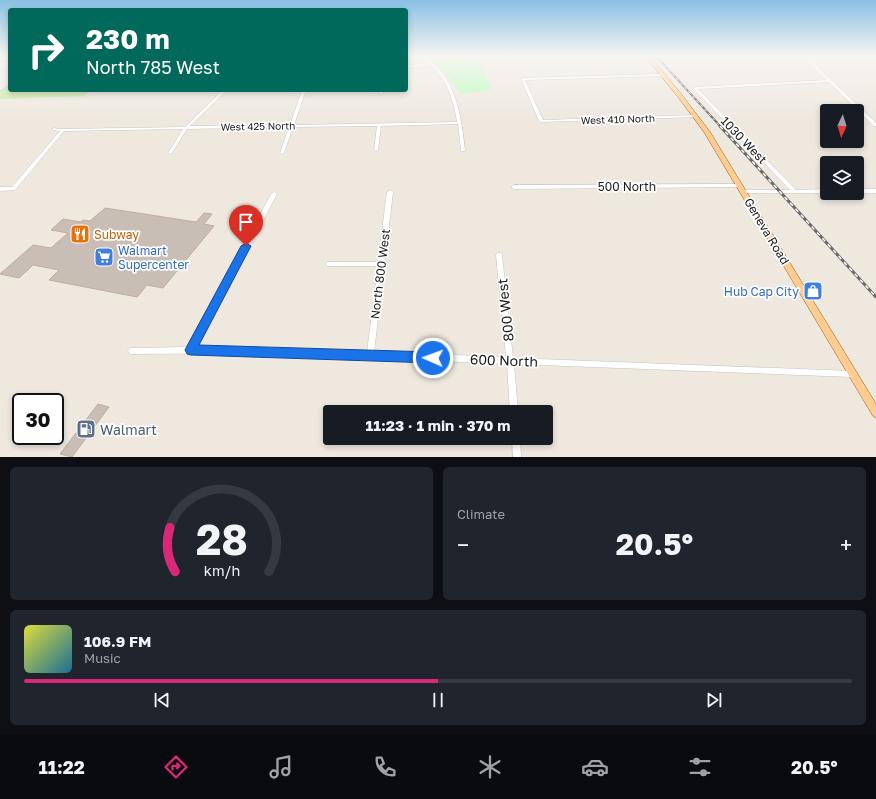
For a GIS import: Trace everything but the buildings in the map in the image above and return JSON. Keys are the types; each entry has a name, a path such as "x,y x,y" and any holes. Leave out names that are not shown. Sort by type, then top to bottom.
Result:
{"main road":[{"name":"Geneva Road","path":"665,77 696,116 876,413"}],"street":[{"path":"443,77 451,90 457,108 463,150"},
{"name":"West 410 North","path":"582,77 523,79 541,121 696,116"},
{"path":"825,77 876,125"},
{"name":"1030 West","path":"794,192 695,88 829,81"},
{"path":"170,153 186,128 223,92"},
{"path":"282,153 303,92"},
{"name":"West 425 North","path":"55,129 460,123"},
{"path":"376,150 379,124"},
{"path":"0,190 13,189 63,130"},
{"name":"500 North","path":"514,187 820,191"},
{"path":"864,191 876,191"},
{"name":"North 800 West","path":"370,355 390,192"},
{"path":"191,350 274,194"},
{"name":"800 West","path":"499,255 513,405"},
{"path":"329,264 381,264"},
{"name":"600 North","path":"131,351 191,350 370,355 852,374"},
{"path":"516,445 517,457"}],"green space":[{"path":"449,77 486,77 491,89 460,94"},
{"path":"8,87 8,92 91,92 84,96 0,99 0,91"}],"waterway":[{"path":"0,91 8,86"}],"railway":[{"path":"676,77 721,127"},
{"path":"720,126 876,297"}],"place":[{"name":"Subway","path":"80,234"},
{"name":"Walmart Supercenter","path":"104,257"},
{"name":"Hub Cap City","path":"813,291"},
{"name":"Walmart","path":"86,429"}],"route":[{"path":"246,246 191,350 433,358"}]}
